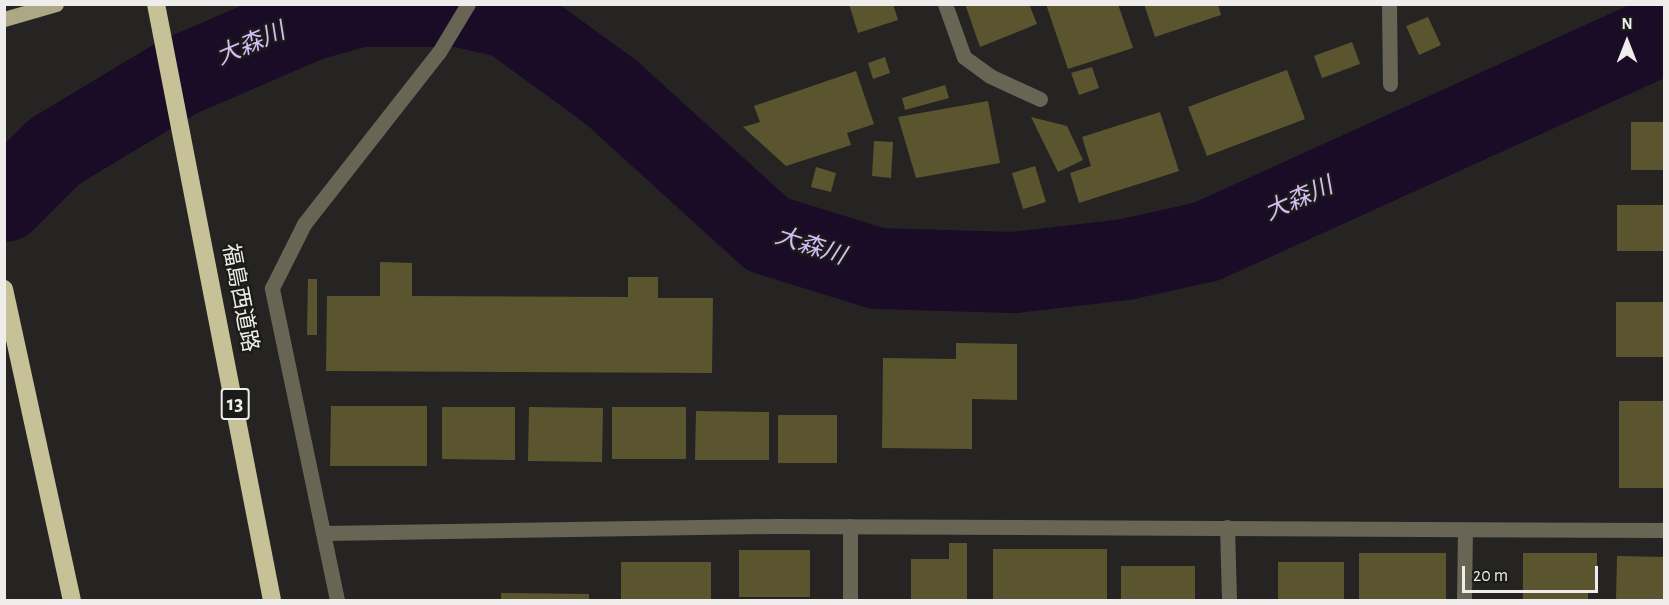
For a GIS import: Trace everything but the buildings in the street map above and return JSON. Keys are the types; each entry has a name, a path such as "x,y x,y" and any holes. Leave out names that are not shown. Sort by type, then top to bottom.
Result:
{"highway":[{"name":"福島西道路","path":"156,4 198,208 272,600"},
{"path":"4,289 72,600"}],"main road":[{"path":"4,19 56,4"}],"street":[{"path":"337,600 272,288 304,224 439,52 468,4"},
{"path":"945,4 964,57 990,76 1040,99"},
{"path":"1389,4 1390,84"},
{"path":"324,533 850,526 1227,527 1465,532 1665,530"},
{"path":"850,526 850,600"},
{"path":"1227,527 1229,600"},
{"path":"1464,600 1465,532"}],"waterway":[{"name":"大森川","path":"4,201 54,151 179,76 309,20 358,6 458,6 508,17 611,92 767,234 877,268 1013,272 1125,259 1206,241 1664,33"}]}
